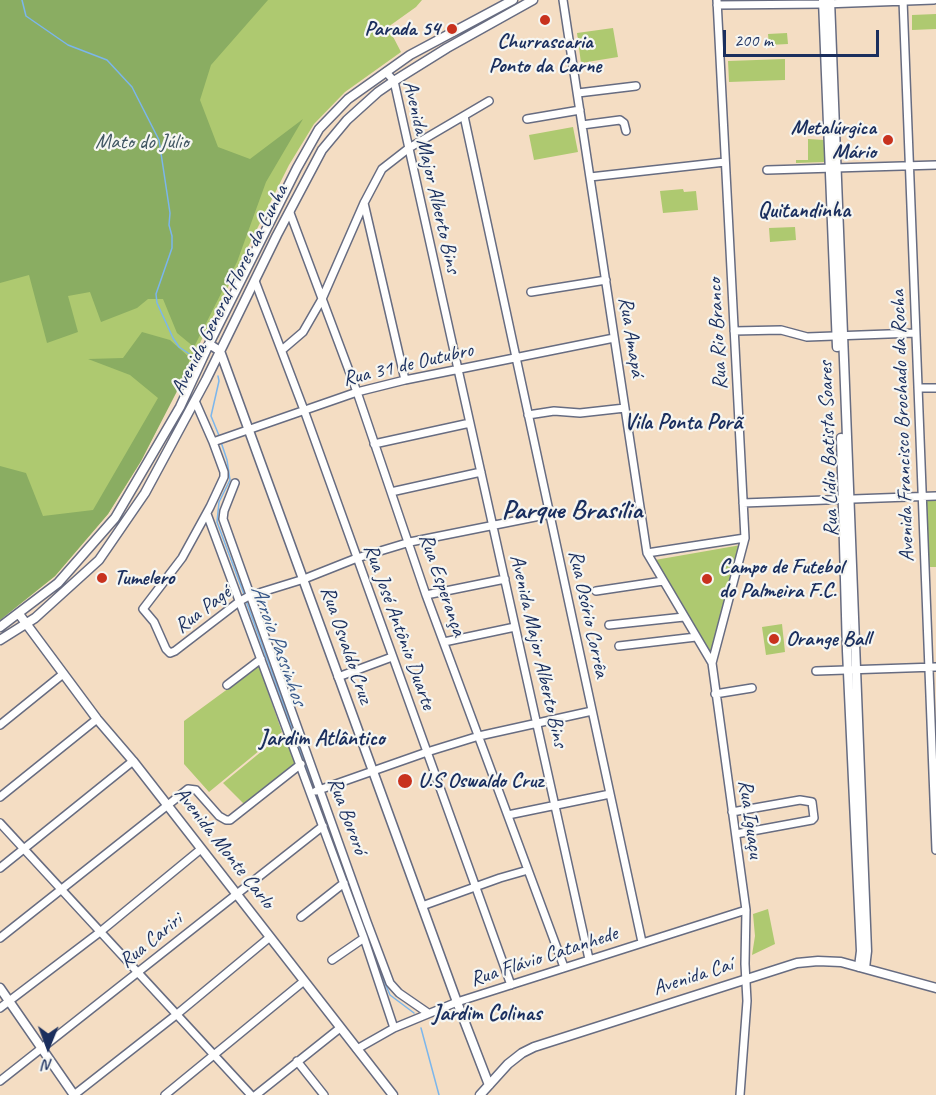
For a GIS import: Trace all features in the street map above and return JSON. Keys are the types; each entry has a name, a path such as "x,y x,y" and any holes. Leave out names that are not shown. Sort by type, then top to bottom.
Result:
{"main road":[{"name":"Avenida General Flores da Cunha","path":"0,627 58,583 115,518 180,407 297,168 319,129 348,99 410,55 497,4 513,0"},
{"name":"Avenida General Flores da Cunha","path":"0,640 35,618 99,560 145,493 206,380 322,150 347,120 394,81 447,48 534,0"},
{"name":"Rua Lídio Batista Soares","path":"827,2 859,840 863,926 867,951 862,967"},
{"path":"497,4 509,14"},
{"path":"209,344 220,351"},
{"name":"Rua Osvaldo Cruz","path":"220,351 372,771 489,1085"},
{"path":"180,407 195,401"},
{"name":"Avenida Monte Carlo","path":"19,614 97,719 168,805 393,1095"},
{"name":"Avenida Caí","path":"480,1095 508,1064 534,1047 746,979 807,962 829,961 862,967 936,988"},
{"path":"0,988 74,1095"}],"street":[{"name":"Rua Amapá","path":"564,0 647,553 712,663"},
{"path":"717,3 934,0"},
{"name":"Avenida Francisco Brochado da Rocha","path":"903,1 922,497 933,667 936,849"},
{"name":"Rua Rio Branco","path":"712,663 745,538 717,3"},
{"name":"Avenida Major Alberto Bins","path":"386,72 394,81 589,959"},
{"path":"578,93 636,86"},
{"path":"282,351 303,332 322,299 364,203 382,169 409,148 489,101"},
{"path":"527,119 580,110"},
{"name":"Rua Osório Corrêa","path":"464,116 642,942"},
{"path":"582,125 620,120 624,123 626,131"},
{"path":"590,177 725,162"},
{"path":"767,170 936,165"},
{"path":"364,203 405,380"},
{"name":"Rua Esperança","path":"290,213 357,392 410,542 426,595 564,967"},
{"path":"531,292 606,280"},
{"name":"Rua José Antônio Duarte","path":"255,282 304,410 511,985"},
{"path":"734,331 781,330 807,337 915,333"},
{"name":"Rua 31 de Outubro","path":"219,440 357,392 405,380 614,338"},
{"path":"918,388 936,388"},
{"path":"195,401 219,440 224,477 215,511 240,601 301,764 315,791 323,826 394,1028"},
{"path":"528,415 554,411 580,413 625,408"},
{"path":"374,444 470,423"},
{"path":"391,492 481,472"},
{"path":"215,511 235,483"},
{"path":"743,503 936,496"},
{"name":"Rua Pagé","path":"215,511 143,609 154,622 168,652 173,653 249,596 410,542 550,514"},
{"name":"Rua Bororó","path":"215,511 223,519 315,791 390,983 399,993 428,1013"},
{"path":"647,553 745,538"},
{"path":"426,595 505,579"},
{"path":"596,591 663,581"},
{"path":"609,625 684,617"},
{"path":"444,642 515,627"},
{"path":"619,646 696,637"},
{"path":"338,676 393,657"},
{"path":"227,685 261,659"},
{"name":"Rua Iguaçu","path":"712,663 746,910 747,1001 740,1095"},
{"path":"816,671 933,667"},
{"path":"0,725 63,674"},
{"path":"715,694 752,688"},
{"path":"315,791 479,736 592,711"},
{"path":"0,797 97,719"},
{"path":"0,868 133,761"},
{"path":"0,938 184,791 192,788 200,793 219,816 230,820 301,764"},
{"path":"508,815 610,794"},
{"path":"732,812 800,800 812,802 813,819 736,834"},
{"path":"0,822 251,1095"},
{"name":"Rua Cariri","path":"0,1081 323,826"},
{"path":"0,1008 100,932 201,849"},
{"path":"422,906 528,870"},
{"path":"301,917 344,883"},
{"name":"Rua Flávio Catanhede","path":"357,1049 394,1028 457,1002 746,910"},
{"path":"74,1095 177,1015 270,937"},
{"path":"332,960 364,938"},
{"path":"165,1095 304,981"},
{"path":"256,1095 340,1028"},
{"path":"297,1061 324,1095"}],"green space":[{"name":"Mato do Júlio","path":"0,0 422,0 388,27 401,52 345,92 314,124 289,165 141,461 108,514 55,576 0,620"},
{"path":"0,0 268,0 211,65 200,100 218,147 250,159 303,119 266,182 237,262 194,347 177,333 163,299 148,299 137,308 101,322 90,292 68,296 78,332 47,343 29,275 0,283"},
{"path":"936,14 936,29 912,30 912,15"},
{"path":"613,28 618,57 581,63 577,33"},
{"path":"787,33 788,44 769,45 768,34"},
{"path":"785,59 785,80 729,82 728,61"},
{"path":"573,127 578,152 534,160 529,135"},
{"path":"808,139 824,140 825,162 796,163 796,160 808,160"},
{"path":"683,189 684,192 696,191 698,210 663,213 660,191"},
{"path":"795,227 796,240 770,242 769,228"},
{"path":"142,332 170,340 189,357 189,368 141,461 108,514 55,576 0,620 0,466 26,473 43,516 93,510 158,398 130,375 88,359 123,358"},
{"path":"936,496 936,567 930,567 926,564 922,497"},
{"path":"741,545 710,653 655,560"},
{"name":"Orange Ball","path":"782,624 785,652 766,655 762,627"},
{"path":"259,666 282,732 209,792 184,764 184,721"},
{"path":"284,733 297,763 244,804 223,783"},
{"path":"768,909 775,944 752,955 755,936 753,914"}],"waterway":[{"path":"22,0 26,16 68,45 107,60 132,87 159,140 170,213 172,248 156,294 157,303 179,347 194,357"},
{"name":"Arroio Passinhos","path":"218,376 219,381 211,416 220,438"},
{"name":"Arroio Passinhos","path":"221,442 230,480 219,502 217,522 245,597"},
{"name":"Arroio Passinhos","path":"246,601 314,788"},
{"name":"Arroio Passinhos","path":"316,793 390,995 414,1013"},
{"path":"421,1028 439,1095"}],"place":[{"name":"Churrascaria Ponto da Carne","path":"545,20"},
{"name":"Parada 54","path":"452,29"},
{"name":"Metalúrgica Mário","path":"888,140"},
{"name":"Tumelero","path":"102,578"},
{"name":"Campo de Futebol do Palmeira F.C.","path":"707,579"},
{"name":"Orange Ball","path":"774,639"},
{"name":"U.S Oswaldo Cruz","path":"405,781"}],"district":[{"name":"Quitandinha","path":"804,211"},
{"name":"Vila Ponta Porã","path":"683,423"},
{"name":"Parque Brasília","path":"572,511"},
{"name":"Jardim Atlântico","path":"322,739"},
{"name":"Jardim Colinas","path":"487,1014"}]}
